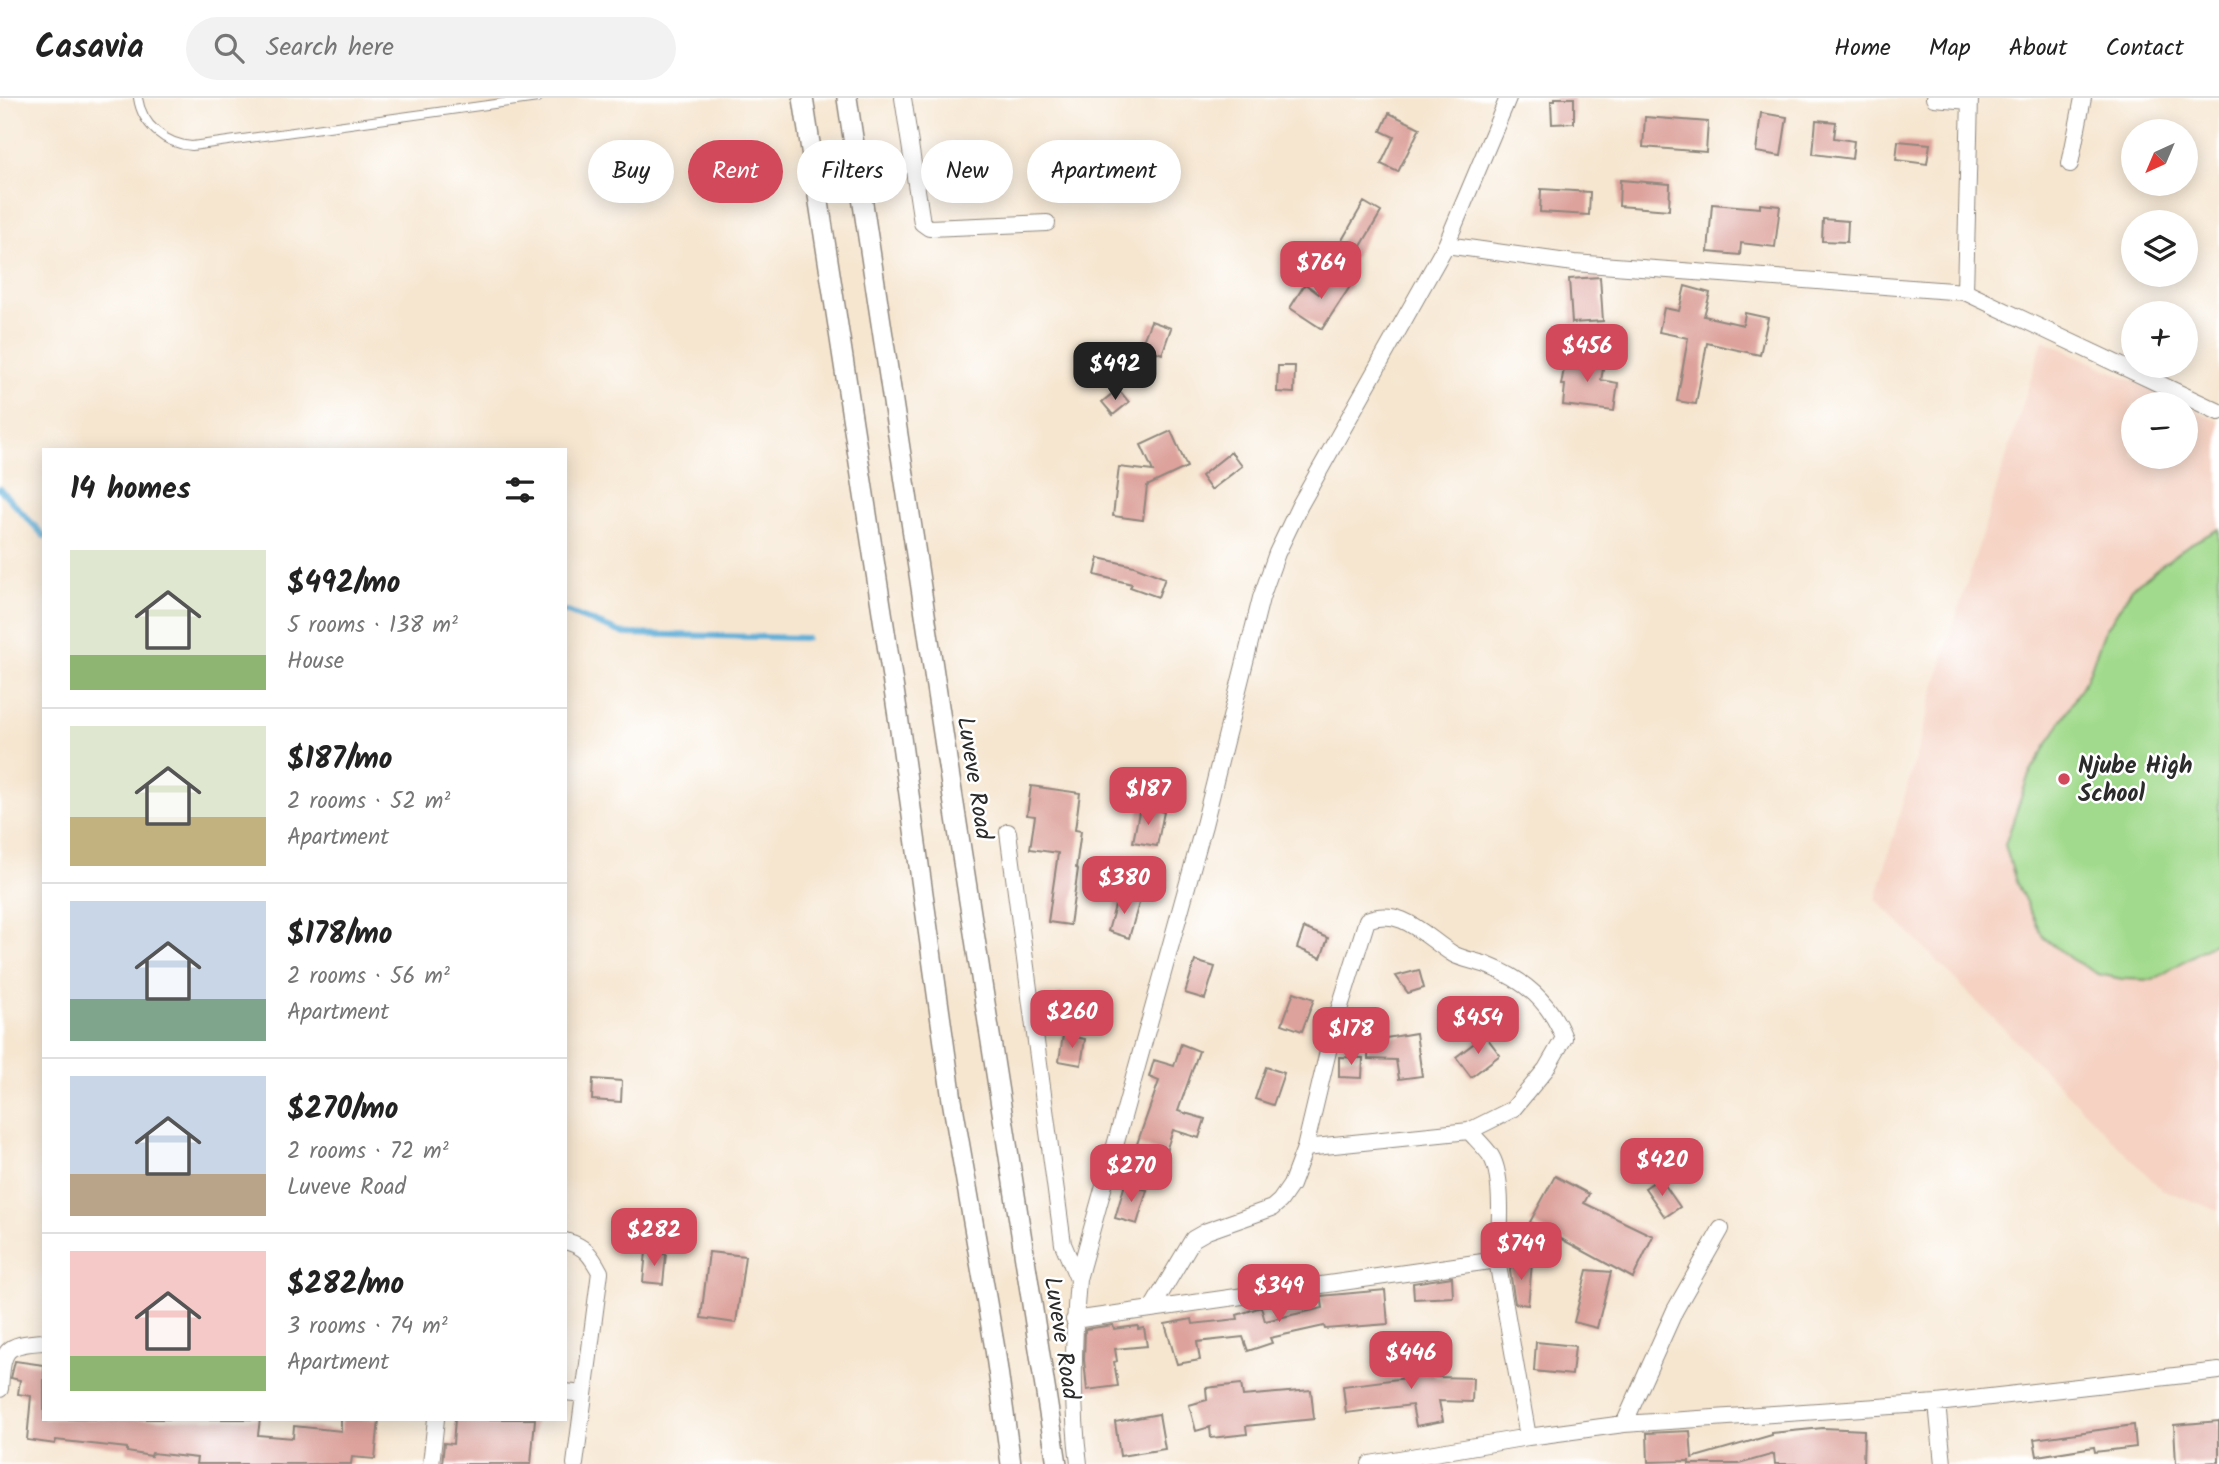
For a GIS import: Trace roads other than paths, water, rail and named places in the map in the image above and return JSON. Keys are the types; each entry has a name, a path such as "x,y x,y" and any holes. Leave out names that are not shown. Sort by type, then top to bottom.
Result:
{"street":[{"path":"803,98 898,716 952,1100 995,1349 1011,1464"},
{"name":"Luveve Road","path":"847,98 1057,1464"},
{"path":"903,98 922,223 929,228 1046,223"},
{"path":"1079,1464 1073,1422 1077,1279 1203,825 1261,598 1300,505 1446,245 1508,98"},
{"path":"1934,98 1970,99 1965,292"},
{"path":"2070,164 2083,98"},
{"path":"1446,245 1574,263 1965,292 2219,412"},
{"path":"1009,832 1063,1244 1077,1279"},
{"path":"1152,1308 1193,1239 1207,1231 1272,1208 1291,1185 1305,1148 1334,1026 1367,920 1380,915 1400,919 1453,954 1518,979 1549,1007 1559,1024 1564,1038 1558,1051 1513,1109 1469,1132 1305,1148"},
{"path":"1469,1132 1493,1158 1495,1168 1499,1189 1500,1233 1497,1260 1528,1437"},
{"path":"1624,1424 1675,1310 1721,1229"},
{"path":"567,1242 581,1245 592,1256 600,1272 575,1464"},
{"path":"1074,1320 1497,1260"},
{"path":"0,1389 2,1363 8,1351 16,1344 42,1342"},
{"path":"1370,1464 1624,1424 1937,1403 2219,1371"},
{"path":"567,1392 584,1394"},
{"path":"1937,1403 1943,1464"},
{"path":"431,1464 436,1421"}],"lane":[{"path":"138,98 140,109 157,131 177,145 192,146 538,98"}],"waterway":[{"path":"0,489 42,534"},
{"path":"567,612 625,634 806,638"}],"place":[{"name":"Njube High School","path":"2064,779"}]}
